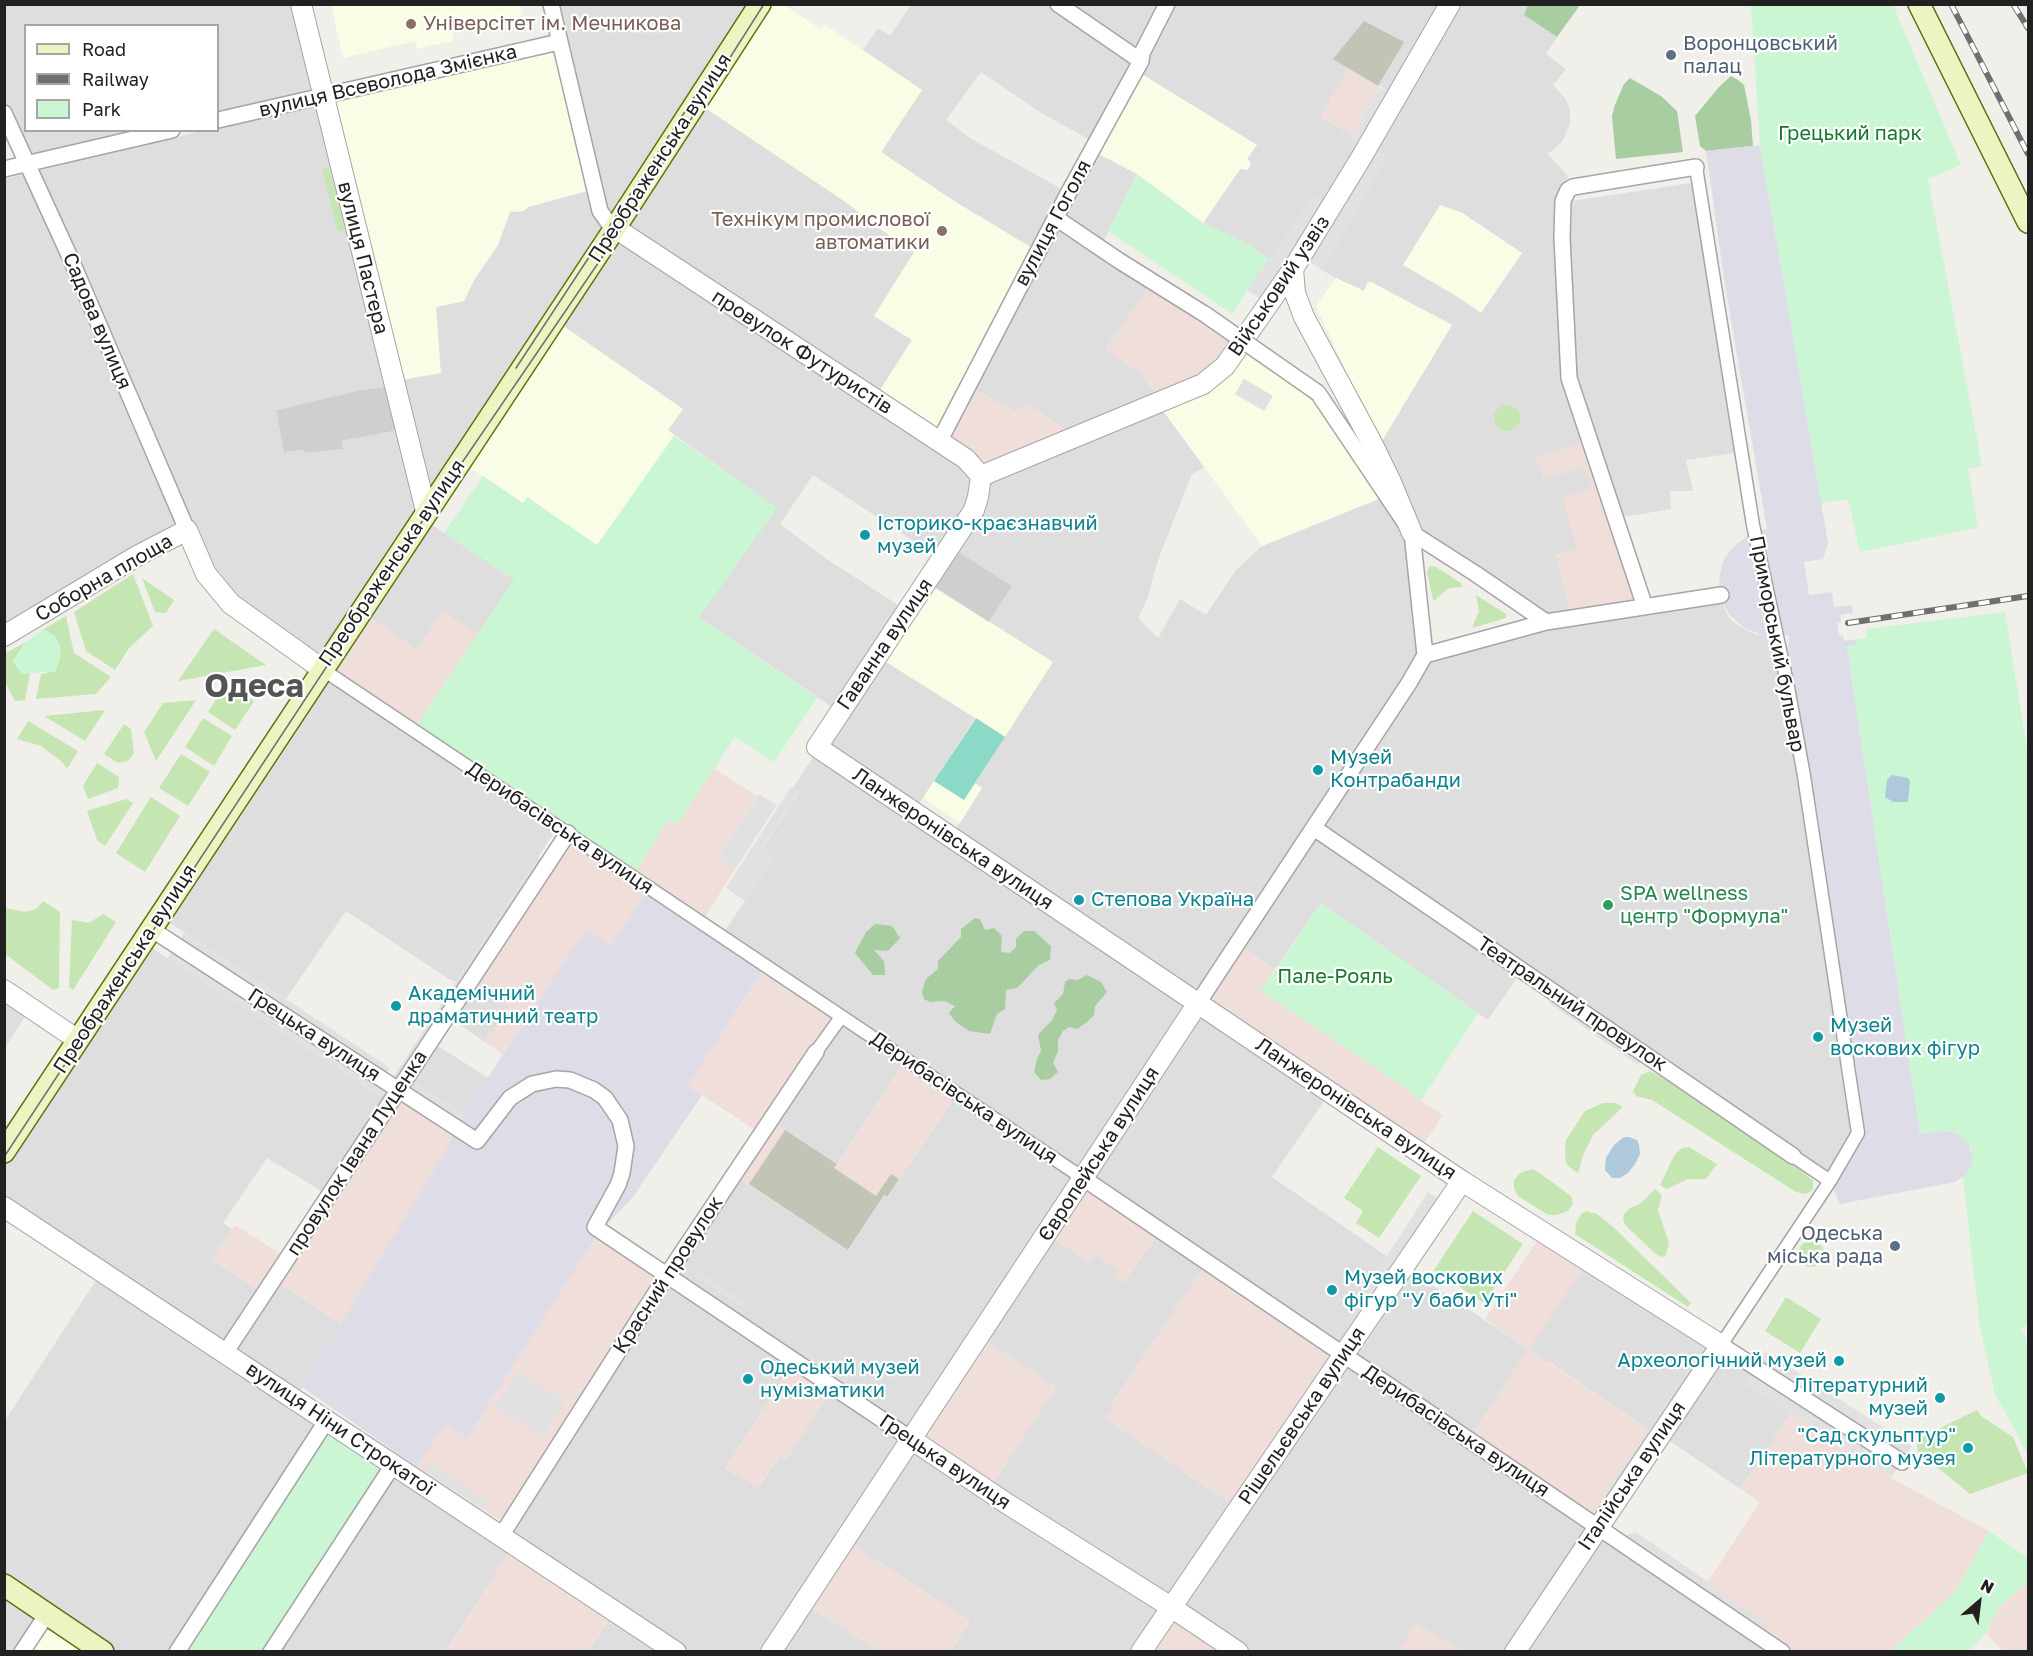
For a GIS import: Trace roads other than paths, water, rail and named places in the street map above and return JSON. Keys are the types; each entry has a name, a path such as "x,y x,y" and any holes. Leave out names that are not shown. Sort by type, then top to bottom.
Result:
{"main road":[{"name":"Преображенська вулиця","path":"4,1152 426,512 617,230 760,4"},
{"path":"1919,4 2028,222"},
{"path":"4,1585 103,1652"}],"street":[{"name":"вулиця Пастера","path":"301,4 426,512"},
{"path":"551,4 600,211 610,225 617,230"},
{"path":"1058,4 1140,61"},
{"name":"вулиця Гоголя","path":"939,442 1140,61 1167,4"},
{"name":"Військовий узвіз","path":"981,476 1203,384 1225,366 1293,269 1355,168 1450,4"},
{"name":"вулиця Всеволода Змієнка","path":"219,120 559,42"},
{"name":"Садова вулиця","path":"4,113 73,264 187,530"},
{"path":"4,169 163,132"},
{"path":"1645,607 1569,378 1562,238 1563,201 1568,190 1573,187 1696,167"},
{"name":"Приморський бульвар","path":"1696,167 1753,525 1786,678 1804,776 1858,1120"},
{"path":"1056,218 1206,315 1318,393 1412,533 1468,568 1546,622"},
{"name":"провулок Футуристів","path":"617,230 966,459 981,476"},
{"path":"1293,269 1295,293 1304,317 1373,445 1412,533 1425,655 1546,622 1720,595"},
{"name":"Гаванна вулиця","path":"817,747 974,510 981,476"},
{"name":"Соборна площа","path":"4,636 137,556 187,530 206,574 231,604 322,669"},
{"name":"Європейська вулиця","path":"771,1652 1314,828 1425,655"},
{"name":"Дерибасівська вулиця","path":"322,669 1083,1178 1782,1652"},
{"name":"Ланжеронівська вулиця","path":"817,747 1462,1180 1902,1462"},
{"name":"Театральний провулок","path":"1314,828 1830,1181"},
{"name":"провулок Івана Луценка","path":"225,1353 568,833"},
{"name":"Грецька вулиця","path":"151,929 477,1141 510,1098 532,1084 556,1079 570,1080 594,1090 605,1098 617,1114 626,1146 618,1185 595,1227 1006,1503 1238,1652"},
{"path":"4,990 78,1040"},
{"name":"Красний провулок","path":"501,1536 667,1275 841,1017"},
{"name":"Італійська вулиця","path":"1515,1652 1830,1181 1858,1133 1858,1120"},
{"name":"Рішельєвська вулиця","path":"1141,1652 1462,1180"},
{"name":"вулиця Ніни Строкатої","path":"4,1207 676,1652"},
{"path":"177,1652 327,1420"},
{"path":"271,1652 393,1465"},
{"path":"22,1652 47,1614"}],"water":[{"path":"1892,775 1908,778 1910,781 1908,802 1893,802 1885,797 1887,780"},
{"path":"1624,1137 1637,1140 1640,1154 1628,1173 1620,1178 1612,1178 1605,1170 1606,1158 1614,1145"}],"tram line":[{"path":"4,1157 427,514 620,231 764,4"},
{"path":"516,368 709,75"}],"railway":[{"path":"1951,4 2028,154"},
{"path":"2013,4 2028,28"},
{"path":"1848,623 2028,596"}],"place":[{"name":"Універсітет ім. Мечникова","path":"411,24"},
{"name":"Воронцовський палац","path":"1671,55"},
{"name":"Технікум промислової автоматики","path":"942,231"},
{"name":"Історико-краєзнавчий музей","path":"865,535"},
{"name":"Музей Контрабанди","path":"1318,770"},
{"name":"Степова Україна","path":"1079,900"},
{"name":"SPA wellness центр \"Формула\"","path":"1608,905"},
{"name":"Академічний драматичний театр","path":"396,1006"},
{"name":"Музей воскових фігур","path":"1818,1037"},
{"name":"Одеська міська рада","path":"1895,1246"},
{"name":"Музей воскових фігур \"У баби Уті\"","path":"1332,1290"},
{"name":"Археологічний музей","path":"1839,1361"},
{"name":"Одеський музей нумізматики","path":"748,1379"},
{"name":"Літературний музей","path":"1940,1398"},
{"name":"\"Сад скульптур\" Літературного музея","path":"1968,1448"}],"district":[{"name":"Одеса","path":"254,687"}],"park label":[{"name":"Грецький парк","path":"1850,134"},
{"name":"Пале-Рояль","path":"1335,977"}]}
